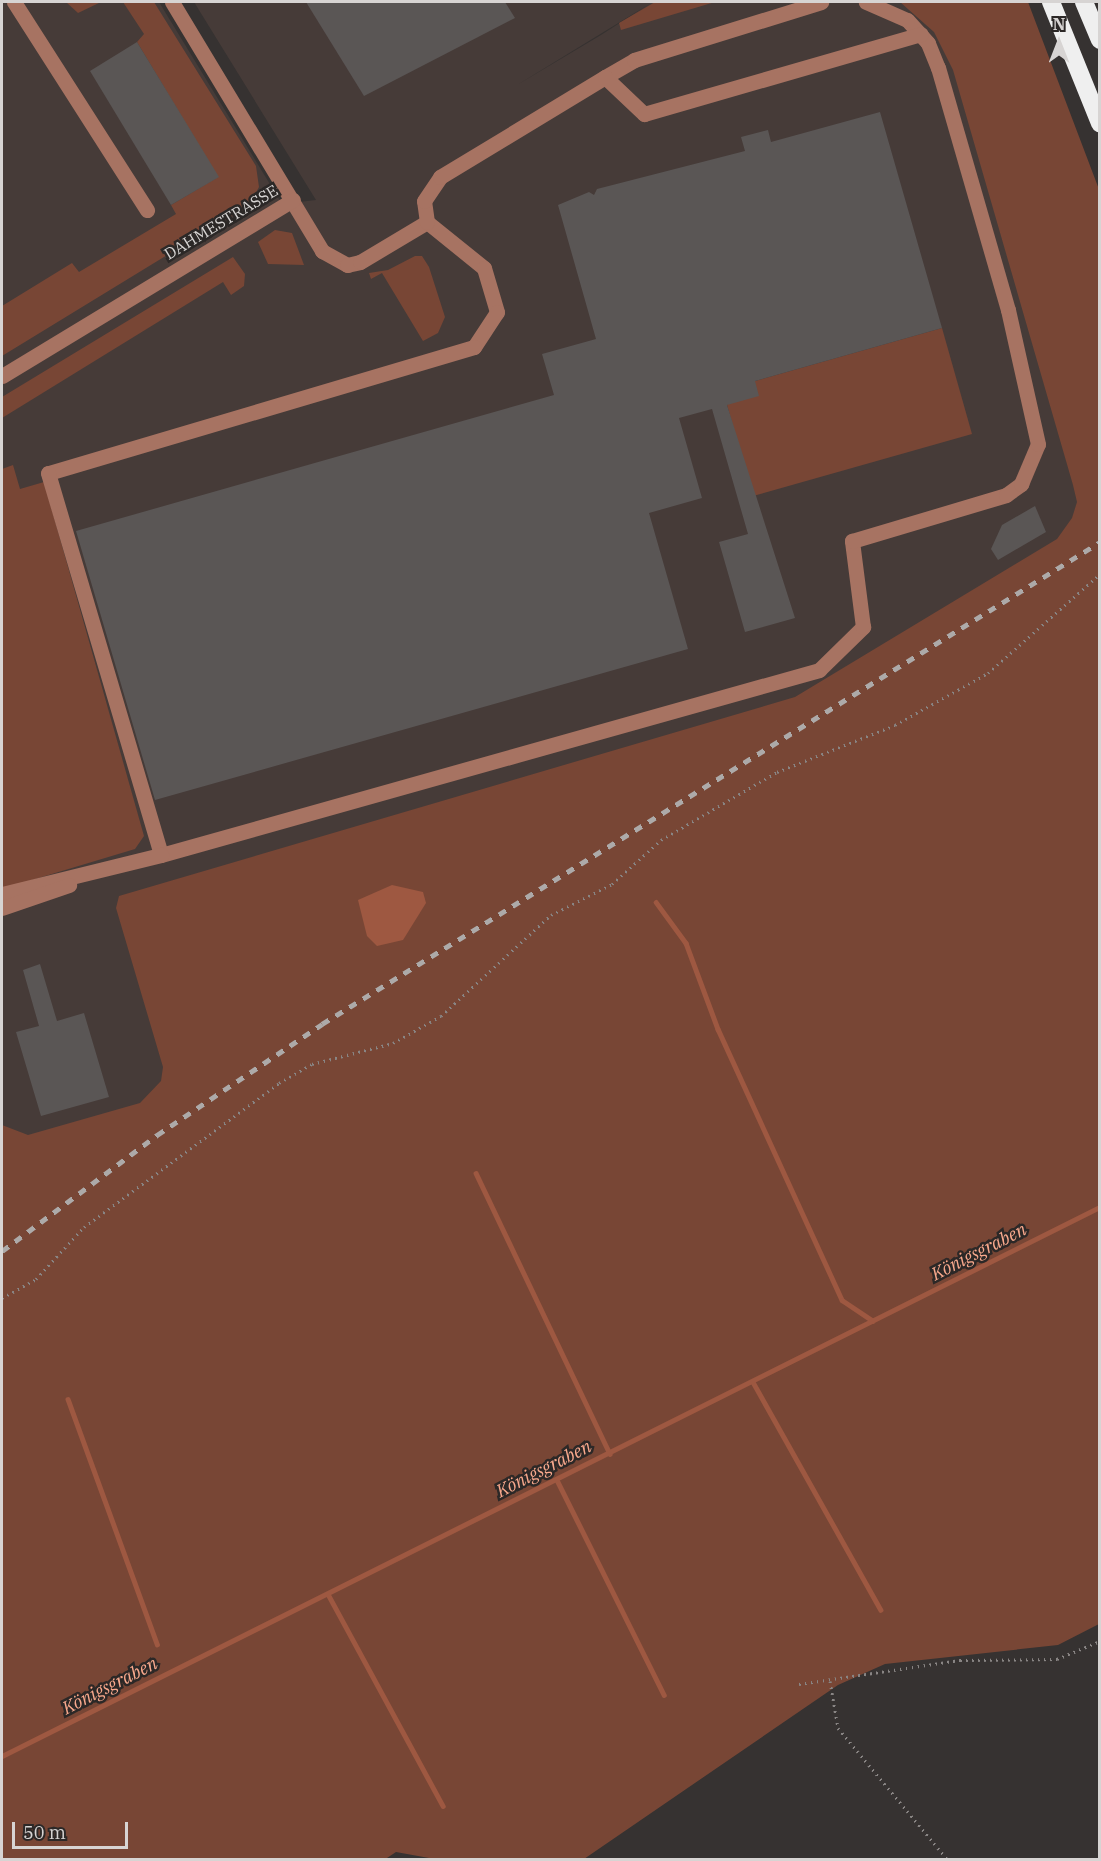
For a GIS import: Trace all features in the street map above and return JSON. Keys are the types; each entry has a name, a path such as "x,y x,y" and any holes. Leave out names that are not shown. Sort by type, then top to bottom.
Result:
{"highway":[{"path":"1051,2 1100,123"},
{"path":"1084,2 1100,40"}],"street":[{"path":"14,2 147,210"},
{"name":"DAHMESTRASSE","path":"2,376 293,200 172,2"},
{"path":"161,855 48,473 474,347 497,312 484,268 427,222 424,201 440,177 634,60 822,2"},
{"path":"2,908 92,875 819,670 863,627 852,541 1006,495 1021,484 1038,444 1008,310 938,68 921,33 907,20 866,2"},
{"path":"605,77 644,114 921,33"},
{"path":"293,200 322,251 346,265 427,222"},
{"path":"2,894 92,875"}],"path":[{"path":"2,1298 36,1280 84,1227 279,1083 312,1064 393,1042 431,1022 477,988 551,915 612,884 661,840 777,772 895,726 988,673 1100,574"},
{"path":"799,1684 960,1660 1057,1659 1100,1641"},
{"path":"830,1681 837,1728 948,1860"}],"shaded area":[{"path":"2,2 159,2 282,204 316,200 194,2 932,2 1099,527 2,1227","holes":["651,3 601,35 517,85"]},
{"path":"66,2 101,2 78,13"},
{"path":"123,2 154,2 256,166 259,187 249,205 2,356 2,306 72,263 79,272 176,214 171,205 218,177 137,42 144,34"},
{"path":"655,2 715,2 621,30 619,23"},
{"path":"900,2 1028,2 1100,192 1099,1624 1058,1645 885,1664 838,1685 584,1859 440,1860 396,1852 384,1860 2,1859 2,1125 28,1135 140,1103 161,1081 163,1067 116,908 119,896 795,697 1057,539 1072,518 1077,502 1073,485 953,70 934,32"},
{"path":"275,230 292,233 304,265 268,264 258,242"},
{"path":"415,256 422,256 429,267 445,317 438,333 423,341 382,273 371,279 369,273 388,270"},
{"path":"233,257 245,274 244,286 231,295 223,282 2,418 2,397"},
{"path":"942,328 972,434 753,496 727,405 755,381"},
{"path":"13,465 20,489 44,482 144,836 135,849 2,889 2,469"},
{"path":"392,885 423,892 426,903 403,940 377,946 367,936 358,900"}],"building":[{"path":"306,2 505,2 515,18 364,96"},
{"path":"137,42 219,177 171,205 90,71"},
{"path":"880,112 942,328 755,381 759,396 727,405 795,618 745,632 719,542 748,534 712,409 679,418 702,498 649,513 688,649 155,800 76,531 554,395 542,354 596,339 558,205 589,192 594,195 597,189 745,151 741,137 768,130 771,142"},
{"path":"1035,506 1046,532 998,560 991,549 1002,525"},
{"path":"40,964 57,1021 84,1013 109,1097 41,1116 16,1032 39,1026 23,970"}],"waterway":[{"path":"656,902 686,943 718,1029 842,1300 873,1321"},
{"path":"476,1173 610,1454"},
{"name":"Königsgraben","path":"2,1756 1100,1207"},
{"path":"753,1382 881,1610"},
{"path":"68,1399 157,1644"},
{"path":"557,1480 664,1695"},
{"path":"328,1594 443,1806"}],"railway":[{"path":"2,1251 157,1135 322,1024 1100,542"}]}
